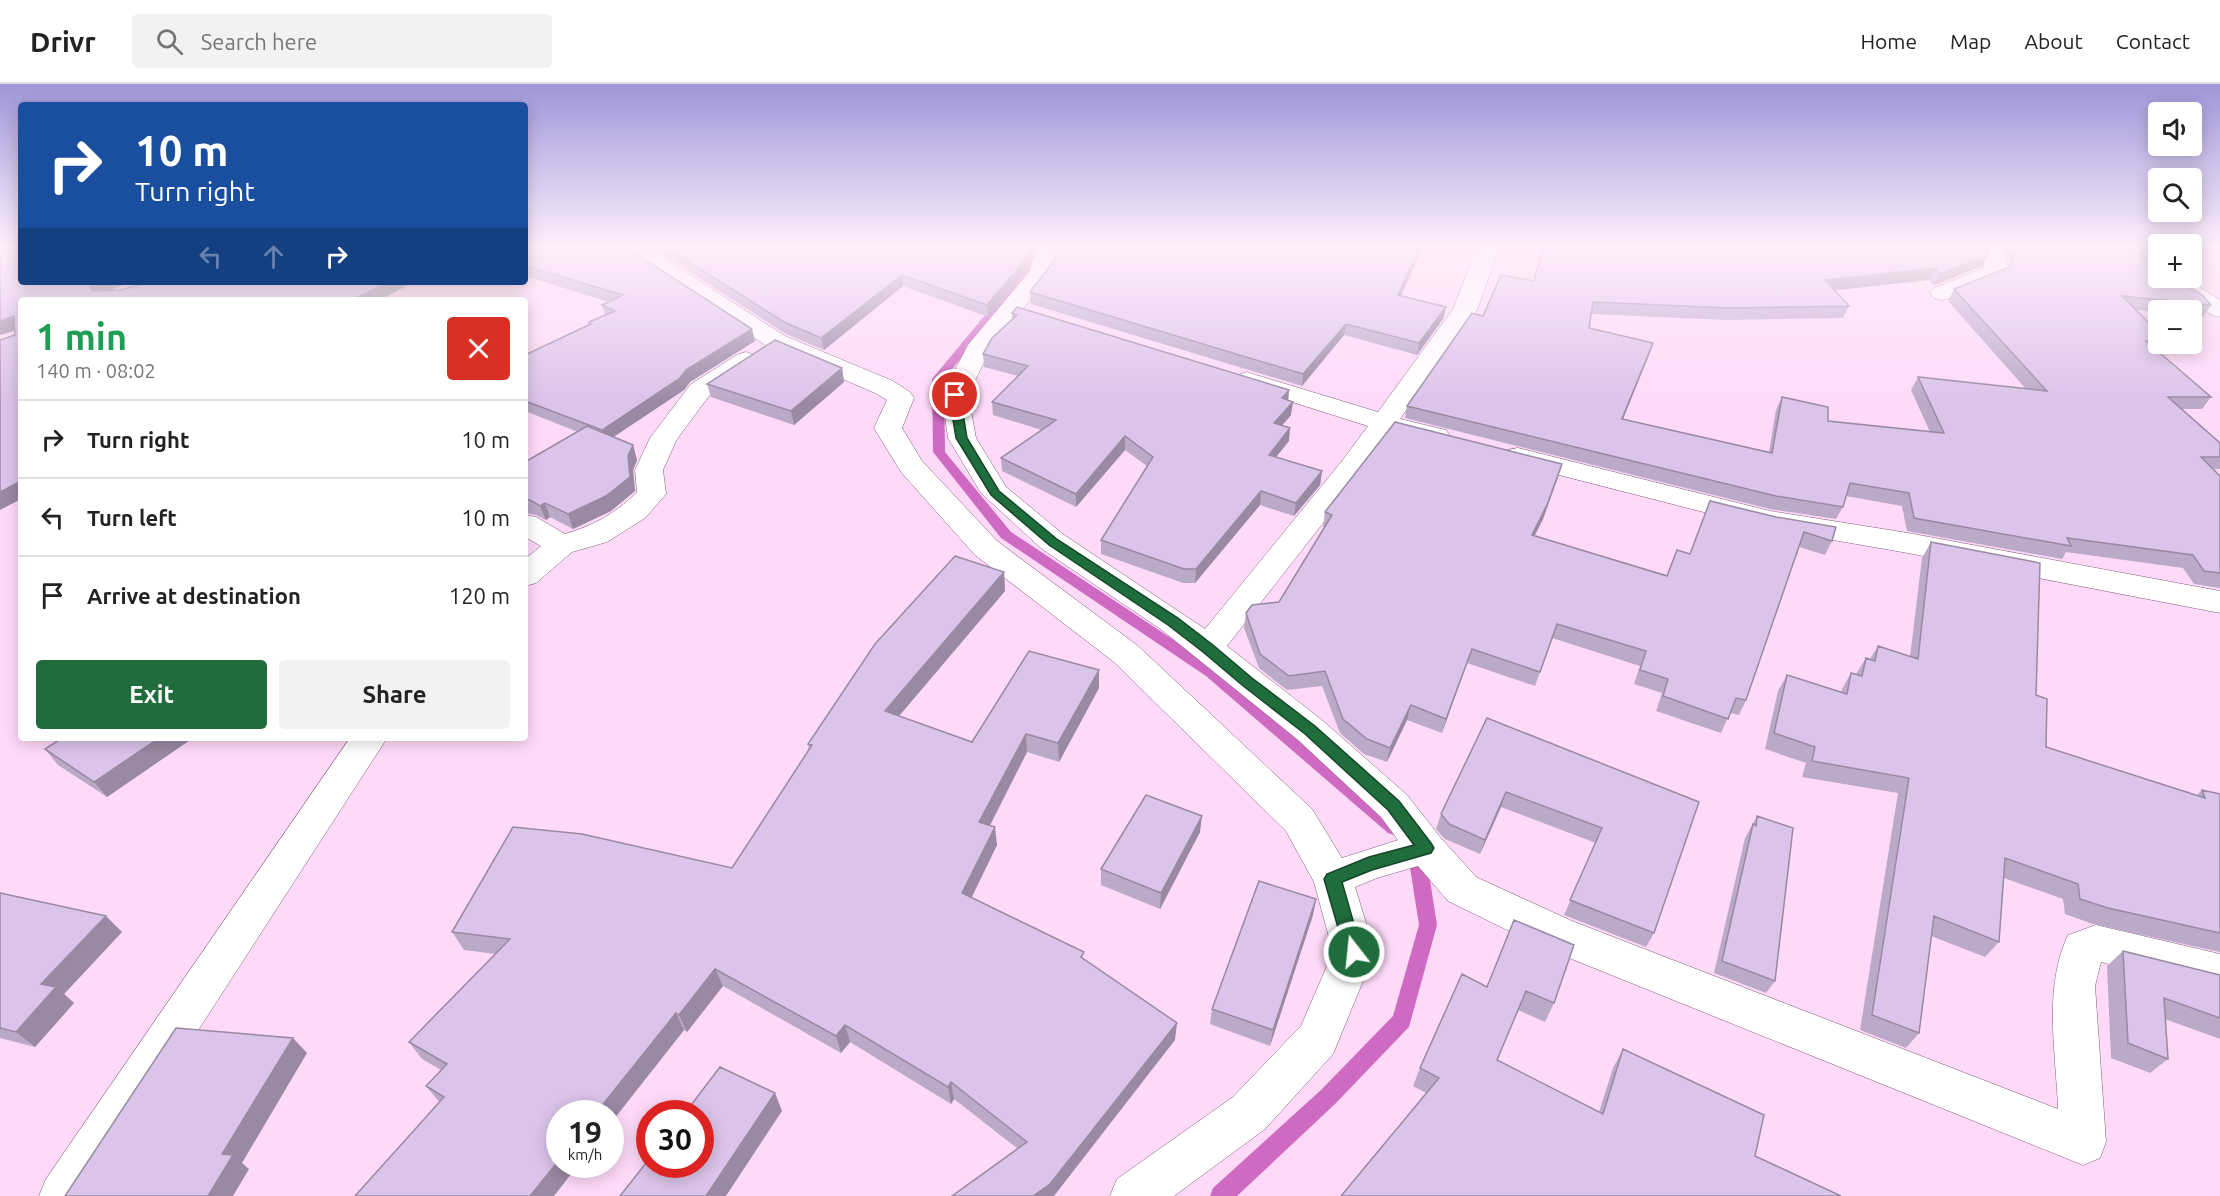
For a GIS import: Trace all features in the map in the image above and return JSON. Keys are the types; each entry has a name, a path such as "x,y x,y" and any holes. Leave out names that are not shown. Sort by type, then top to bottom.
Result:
{"street":[{"path":"710,298 776,340 884,387 901,398 888,428 911,466 986,548 1126,654 1299,820 1333,879 1354,952 1317,1040 1249,1113 1153,1190"},
{"path":"1030,298 1024,311 977,350 955,395 962,438 995,493 1053,542 1173,622 1310,730 1394,806 1426,848 1462,889 1557,934 2083,1142 2074,986 2083,948 2096,943 2220,973"},
{"path":"1208,648 1385,423 1465,310 1470,298"},
{"path":"2201,298 2220,310"},
{"path":"528,573 561,545 596,535 635,512 652,494 649,470 664,438 700,390 776,340"},
{"path":"1227,374 1385,423 1464,443"},
{"path":"1498,451 1770,520 1908,543 2220,602"},
{"path":"528,526 561,545"},
{"path":"63,1196 366,741"},
{"path":"1333,879 1369,864 1426,848"}],"building":[{"path":"0,298 18,298 18,483 0,492 0,340 15,335 14,316 0,321"},
{"path":"617,298 704,298 752,329 686,370 680,378 602,430 528,402 528,354 615,311 602,305"},
{"path":"746,298 873,298 821,338 784,322"},
{"path":"967,298 993,298 987,305"},
{"path":"1050,298 1410,298 1446,307 1419,343 1346,324 1303,374"},
{"path":"1491,298 1842,298 1849,306 1730,308 1593,302 1589,328 1653,343 1622,419 1772,453 1782,397 1828,407 1828,421 1944,433 1918,377 2047,391 1962,298 2124,298 2148,322 2148,341 2146,341 2148,354 2161,354 2211,397 2168,397 2220,443 2220,457 2201,457 2220,476 2220,573 2204,571 2193,555 2067,538 2071,546 1914,518 1909,493 1850,483 1843,507 1776,496 1407,406 1472,313 1483,316"},
{"path":"2141,298 2205,298 2211,305 2202,304 2202,300"},
{"path":"1017,307 1289,390 1282,398 1293,402 1274,423 1290,428 1269,455 1322,471 1296,503 1261,491 1196,569 1184,569 1101,540 1153,457 1125,436 1076,494 1001,458 1056,420 992,402 1028,366 983,354 992,338 1017,315 1012,313"},
{"path":"775,340 842,368 791,411 707,384"},
{"path":"1395,422 1562,464 1547,505 1532,535 1667,576 1677,550 1690,554 1710,501 1776,517 1836,527 1832,541 1804,532 1746,700 1736,698 1728,719 1663,696 1668,679 1640,670 1646,651 1557,624 1540,672 1472,649 1446,719 1411,705 1390,748 1367,739 1343,719 1325,671 1289,676 1260,654 1246,613 1252,605 1279,602 1332,515 1325,512"},
{"path":"587,426 633,445 628,456 630,477 606,496 568,514 545,503 540,506 528,500 528,460"},
{"path":"1931,542 2040,563 2036,695 2047,699 2046,747 2205,798 2202,790 2220,794 2220,933 2108,908 2080,899 2078,884 2005,858 1999,942 1934,916 1919,1033 1872,1015 1909,778 1812,761 1815,747 1774,733 1787,675 1847,694 1851,673 1862,676 1866,658 1875,661 1878,646 1918,659"},
{"path":"955,556 1004,572 885,711 972,742 1029,651 1099,670 1058,743 1026,734 979,822 995,827 962,893 1084,952 1081,957 1177,1023 1050,1184 1033,1196 952,1196 1027,1142 951,1082 948,1087 845,1025 836,1036 715,969 679,1015 676,1013 606,1100 546,1100 546,1176 530,1196 355,1196 444,1097 426,1086 447,1064 409,1042 510,939 452,932 513,827 582,834 732,868 812,745 808,744 875,644"},
{"path":"1487,718 1699,802 1654,933 1570,900 1602,828 1506,792 1485,840 1449,824 1441,814"},
{"path":"57,741 155,741 94,782 45,749"},
{"path":"1146,795 1202,816 1161,893 1101,869"},
{"path":"1757,816 1793,828 1775,981 1722,961 1753,824 1756,826"},
{"path":"1259,881 1316,899 1273,1030 1212,1009"},
{"path":"0,893 106,916 41,984 56,987 16,1032 0,1028"},
{"path":"1514,920 1574,945 1554,1003 1526,991 1497,1060 1603,1114 1623,1049 1764,1115 1755,1156 1841,1196 1341,1196 1439,1078 1420,1068 1462,974 1487,987"},
{"path":"2123,951 2220,975 2220,1018 2164,998 2168,1059 2128,1043"},
{"path":"176,1028 293,1038 222,1154 233,1155 208,1196 65,1196"},
{"path":"720,1067 775,1093 706,1196 620,1196 636,1176 636,1178 714,1178 714,1100 695,1100"}],"waterway":[{"path":"1005,298 938,379 939,452 1006,535 1211,672 1394,828"},
{"path":"1221,1196 1328,1097 1402,1021 1428,925 1416,848"}],"route":[{"path":"955,395 962,438 995,493 1053,542 1173,622 1310,730 1394,806 1426,848 1369,864 1333,879 1354,952"}]}
